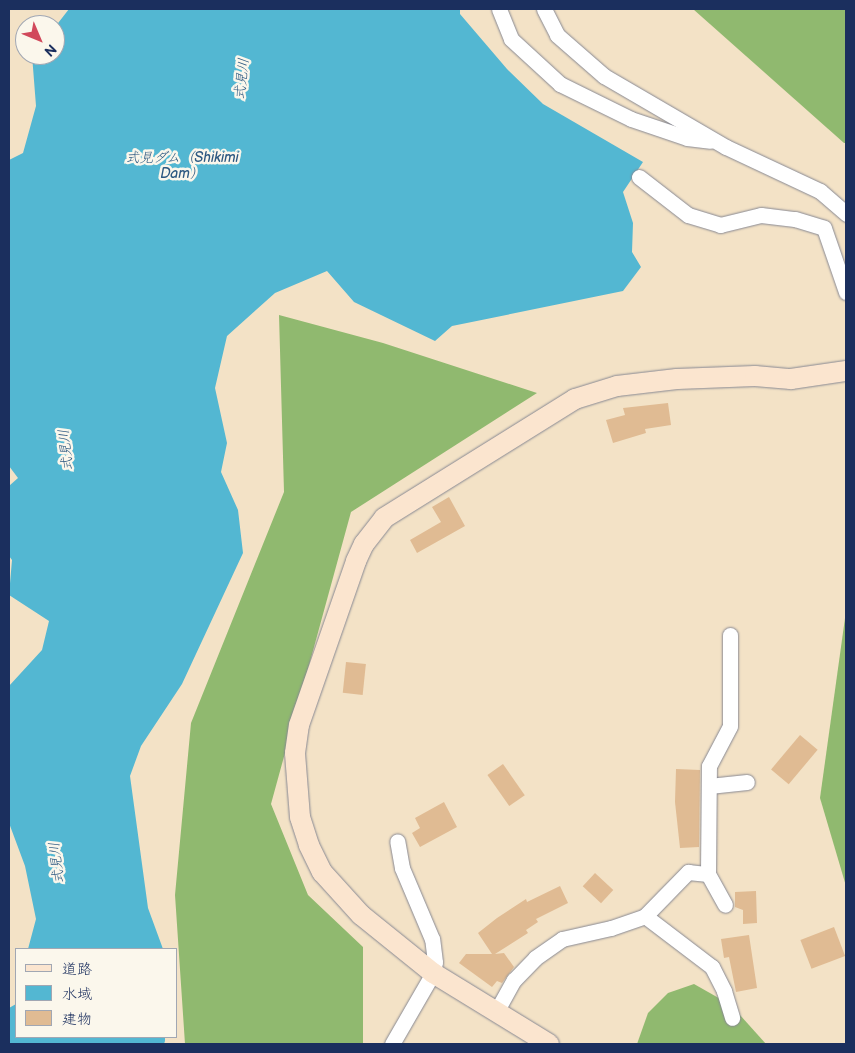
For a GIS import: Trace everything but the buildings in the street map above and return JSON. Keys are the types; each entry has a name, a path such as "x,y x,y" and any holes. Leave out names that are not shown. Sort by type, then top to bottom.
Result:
{"street":[{"path":"499,9 511,39 560,84 631,119 687,138 716,141"},
{"path":"544,9 557,35 604,76 716,141 820,191 846,214"},
{"path":"639,177 688,215 720,224 761,215 795,219 824,228 846,292"},
{"path":"549,1044 433,973 343,897 322,872 300,817 295,753 299,725 364,544 384,518 575,399 617,386 677,380 755,376 791,379 846,371"},
{"path":"725,905 708,874 709,766 730,726 730,635"},
{"path":"709,786 747,782"},
{"path":"392,1044 433,973 435,962 432,939 412,900 397,842"},
{"path":"496,1012 514,980 535,958 562,939 611,928 645,916 688,872 708,874"},
{"path":"645,916 712,967 724,991 732,1018"}],"green space":[{"path":"693,9 846,9 846,143 844,143"},
{"path":"279,315 383,343 537,393 351,512 271,804 308,895 363,947 363,1044 185,1044 175,895 191,723 284,492"},
{"path":"846,611 846,886 820,798"},
{"path":"694,984 731,1005 766,1044 637,1044 648,1013 668,993"}],"water":[{"name":"式見ダム（Shikimi Dam）","path":"69,9 460,9 460,14 507,69 543,104 643,162 623,192 633,223 632,252 641,267 623,291 452,326 435,341 354,302 327,271 275,293 227,336 215,388 227,443 221,472 238,510 243,553 182,684 141,746 130,776 148,908 163,948 28,948 36,919 25,866 9,823 9,686 42,650 49,621 9,595 12,560 9,556 9,486 18,478 9,466 9,160 23,153 36,106 33,65 65,65 64,15"},
{"path":"15,1005 15,1038 165,1038 165,1041 164,1044 9,1044 9,1008"}],"water label":[{"name":"式見川","path":"242,79"},
{"name":"式見川","path":"66,450"},
{"name":"式見川","path":"57,863"}]}
